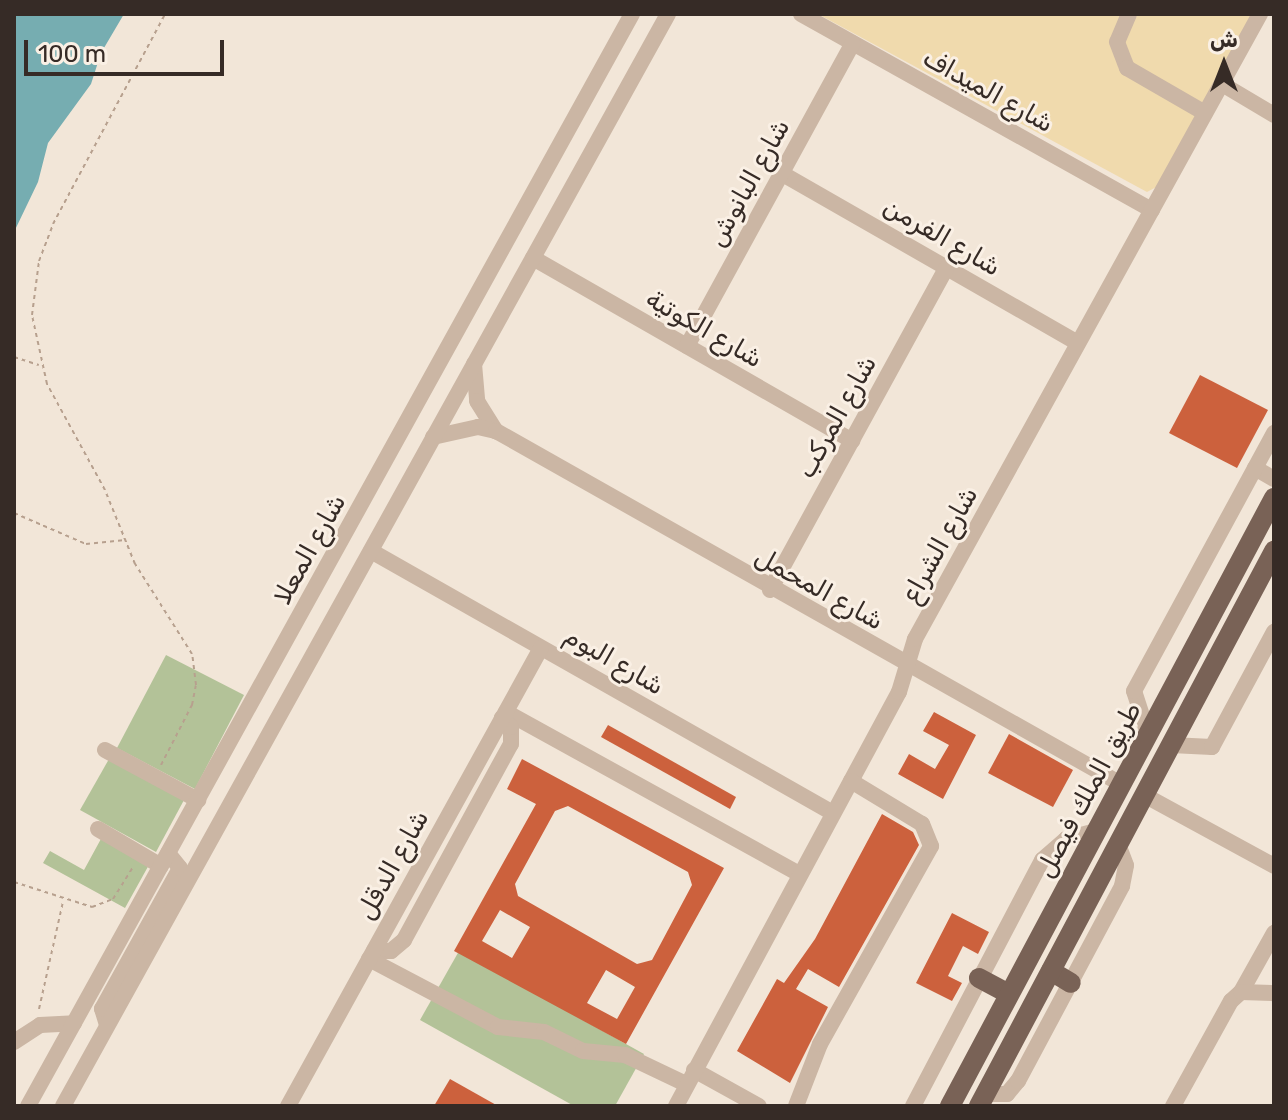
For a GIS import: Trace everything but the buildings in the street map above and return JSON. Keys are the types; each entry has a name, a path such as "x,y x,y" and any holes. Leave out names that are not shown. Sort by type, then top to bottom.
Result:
{"main road":[{"name":"طريق الملك فيصل","path":"950,1106 1274,498"},
{"name":"طريق الملك فيصل","path":"982,1100 1272,559"},
{"path":"1182,670 1196,668 1202,687"},
{"path":"1051,971 1071,983"},
{"path":"979,978 1009,994"}],"street":[{"name":"شارع المعلا","path":"28,1106 632,14"},
{"name":"شارع المعلا","path":"63,1106 668,14"},
{"name":"شارع الميداف","path":"801,14 1152,210"},
{"path":"1129,14 1117,42 1127,68 1205,113"},
{"name":"شارع الشراع","path":"676,1106 851,781 909,667 915,639 1260,14"},
{"name":"شارع البانوش","path":"687,346 853,43"},
{"path":"1222,84 1274,115"},
{"name":"شارع الفرمن","path":"781,173 1078,343"},
{"name":"شارع الكوتية","path":"533,258 852,441"},
{"name":"شارع المركب","path":"770,590 946,268"},
{"path":"474,364 477,401 496,431"},
{"path":"433,437 478,427 496,431"},
{"name":"شارع المحمل","path":"496,431 770,590 1121,784"},
{"path":"1148,734 1134,691 1274,433"},
{"path":"1255,468 1274,479"},
{"name":"شارع البوم","path":"371,551 833,813"},
{"path":"1171,745 1212,747 1274,632"},
{"name":"شارع الدقل","path":"288,1106 541,648"},
{"path":"371,955 400,945 456,844 511,744 511,727 504,715"},
{"path":"504,715 799,874"},
{"path":"105,750 198,800"},
{"path":"796,1106 820,1044 931,846 922,824 851,781"},
{"path":"1144,795 1274,866"},
{"path":"98,829 141,854 165,859 180,868 102,1009 107,1025"},
{"path":"913,1106 1042,860 1066,839 1096,831"},
{"path":"438,835 456,844"},
{"path":"982,1100 1002,1096 1016,1086 1071,983 1124,879 1118,844"},
{"path":"1173,1106 1231,1001 1241,992 1274,933"},
{"path":"371,955 498,1027 538,1030 583,1051 625,1055 690,1077 759,1106"},
{"path":"1241,992 1274,993"},
{"path":"14,1042 31,1028 74,1023"}],"path":[{"path":"155,776 192,705 195,665 124,540 105,490 41,367 32,297 44,244 165,14"},
{"path":"14,357 41,367"},
{"path":"14,513 93,545 124,540"},
{"path":"14,882 85,907 107,903 141,854"},
{"path":"31,1028 44,992 63,901"}],"green space":[{"path":"166,655 244,695 195,789 117,748"},
{"path":"109,759 184,800 156,852 80,810"},
{"path":"102,837 150,863 125,908 43,863 50,851 84,870"},
{"path":"459,951 644,1054 615,1106 574,1106 420,1020"}],"sand":[{"path":"818,14 1256,14 1160,185 1147,192"}],"water":[{"path":"14,14 124,14 101,53 91,84 48,143 38,182 14,232"}]}
